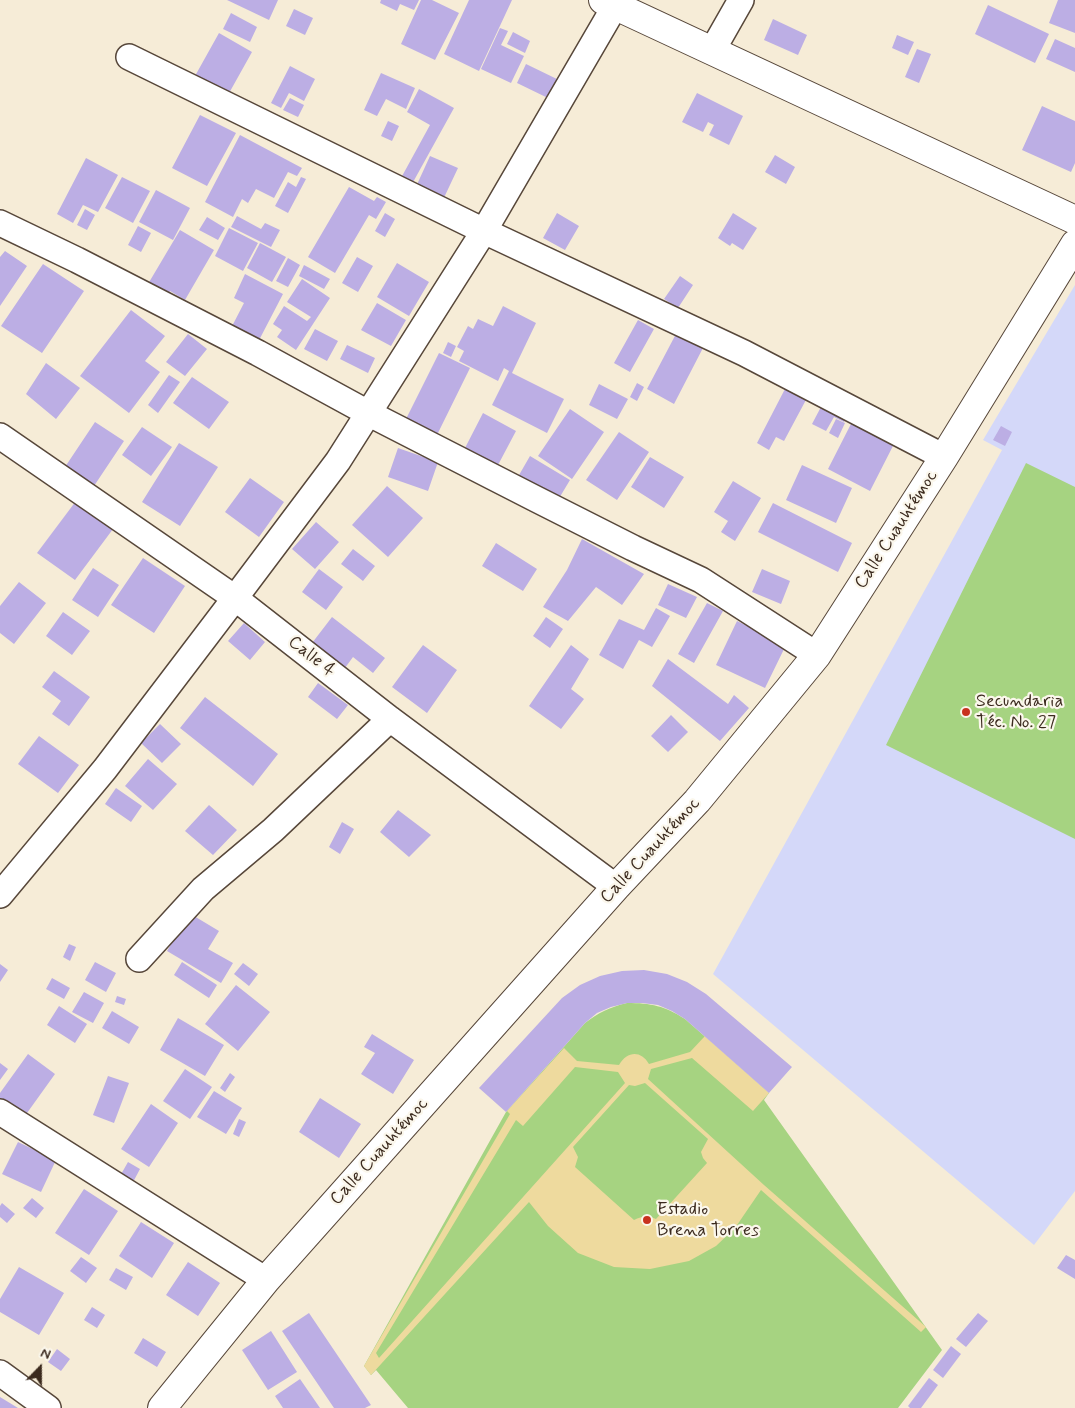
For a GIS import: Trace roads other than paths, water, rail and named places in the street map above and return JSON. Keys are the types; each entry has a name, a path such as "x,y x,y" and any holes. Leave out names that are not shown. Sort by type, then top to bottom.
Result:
{"main road":[{"path":"609,3 1075,220"},
{"name":"Calle Cuauhtémoc","path":"162,1408 266,1280 616,888 697,801 817,655 944,457 1075,244"}],"street":[{"path":"712,51 741,0"},
{"path":"0,895 105,769 338,461 484,231 609,3"},
{"path":"129,56 484,231 744,353 944,457"},
{"path":"0,223 77,260 250,349 368,413 633,548 701,580 817,655"},
{"name":"Calle 4","path":"0,436 235,598 390,719 616,888"},
{"path":"139,959 203,889 273,830 390,719"},
{"path":"0,1112 266,1280"},
{"path":"0,1373 48,1408"}],"place":[{"name":"Secundaria Téc. No. 27","path":"966,712"},
{"name":"Estadio Brena Torres","path":"647,1220"}]}
